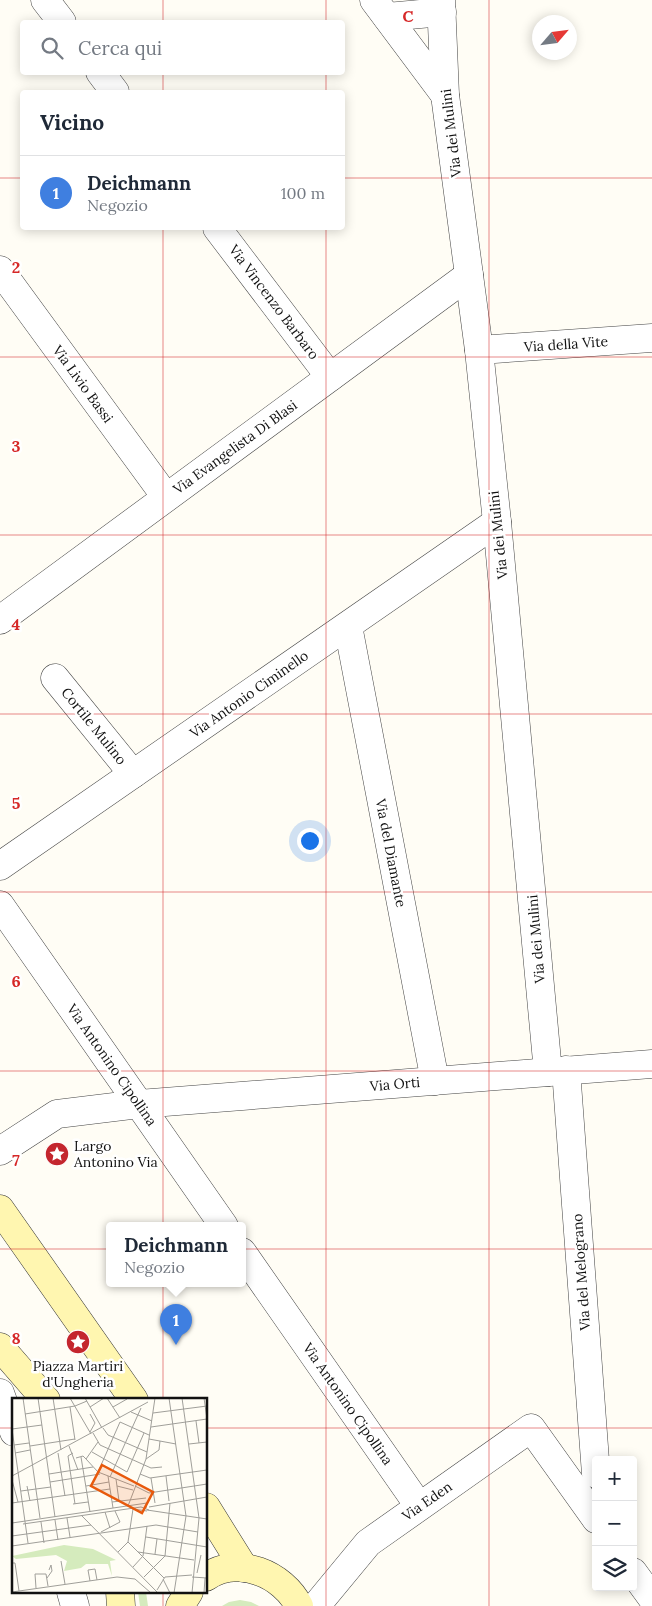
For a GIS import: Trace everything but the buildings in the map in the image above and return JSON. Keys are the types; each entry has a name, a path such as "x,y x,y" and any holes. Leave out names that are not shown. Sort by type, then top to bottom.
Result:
{"main road":[{"path":"0,1209 133,1398"},
{"path":"0,1347 44,1398"},
{"path":"208,1510 244,1568"},
{"path":"208,1576 226,1569 244,1568 261,1571 276,1579 289,1590 300,1606"},
{"path":"180,1606 188,1594"}],"street":[{"path":"45,0 60,20"},
{"path":"381,8 442,6"},
{"name":"Via dei Mulini","path":"442,6 445,95 479,350 557,1071"},
{"path":"381,8 445,95"},
{"path":"102,75 114,90"},
{"name":"Via Vincenzo Barbaro","path":"219,230 330,377"},
{"name":"Via Livio Bassi","path":"0,270 166,497"},
{"name":"Via Evangelista Di Blasi","path":"0,620 469,275"},
{"name":"Via della Vite","path":"479,350 652,338"},
{"name":"Via Antonio Ciminello","path":"0,866 497,522"},
{"name":"Via del Diamante","path":"348,626 435,1080"},
{"name":"Cortile Mulino","path":"55,678 132,774"},
{"name":"Via Antonino Cipollina","path":"0,904 221,1222"},
{"name":"Via Orti","path":"0,1151 57,1114 139,1104 652,1064"},
{"name":"Via del Melograno","path":"557,1071 594,1456"},
{"name":"Via Antonino Cipollina","path":"246,1258 419,1506"},
{"path":"0,1393 12,1426"},
{"name":"Via Eden","path":"316,1606 368,1542 531,1428 592,1513"},
{"path":"637,1577 652,1598"},
{"path":"72,1594 76,1606"}],"green space":[{"path":"138,1594 146,1594 148,1606 140,1606"},
{"path":"240,1600 259,1606 222,1606 229,1602"}],"place":[{"name":"Largo Antonino Via","path":"57,1154"},
{"name":"Piazza Martiri d'Ungheria","path":"78,1342"},
{"name":"Deichmann","path":"176,1345"}]}
